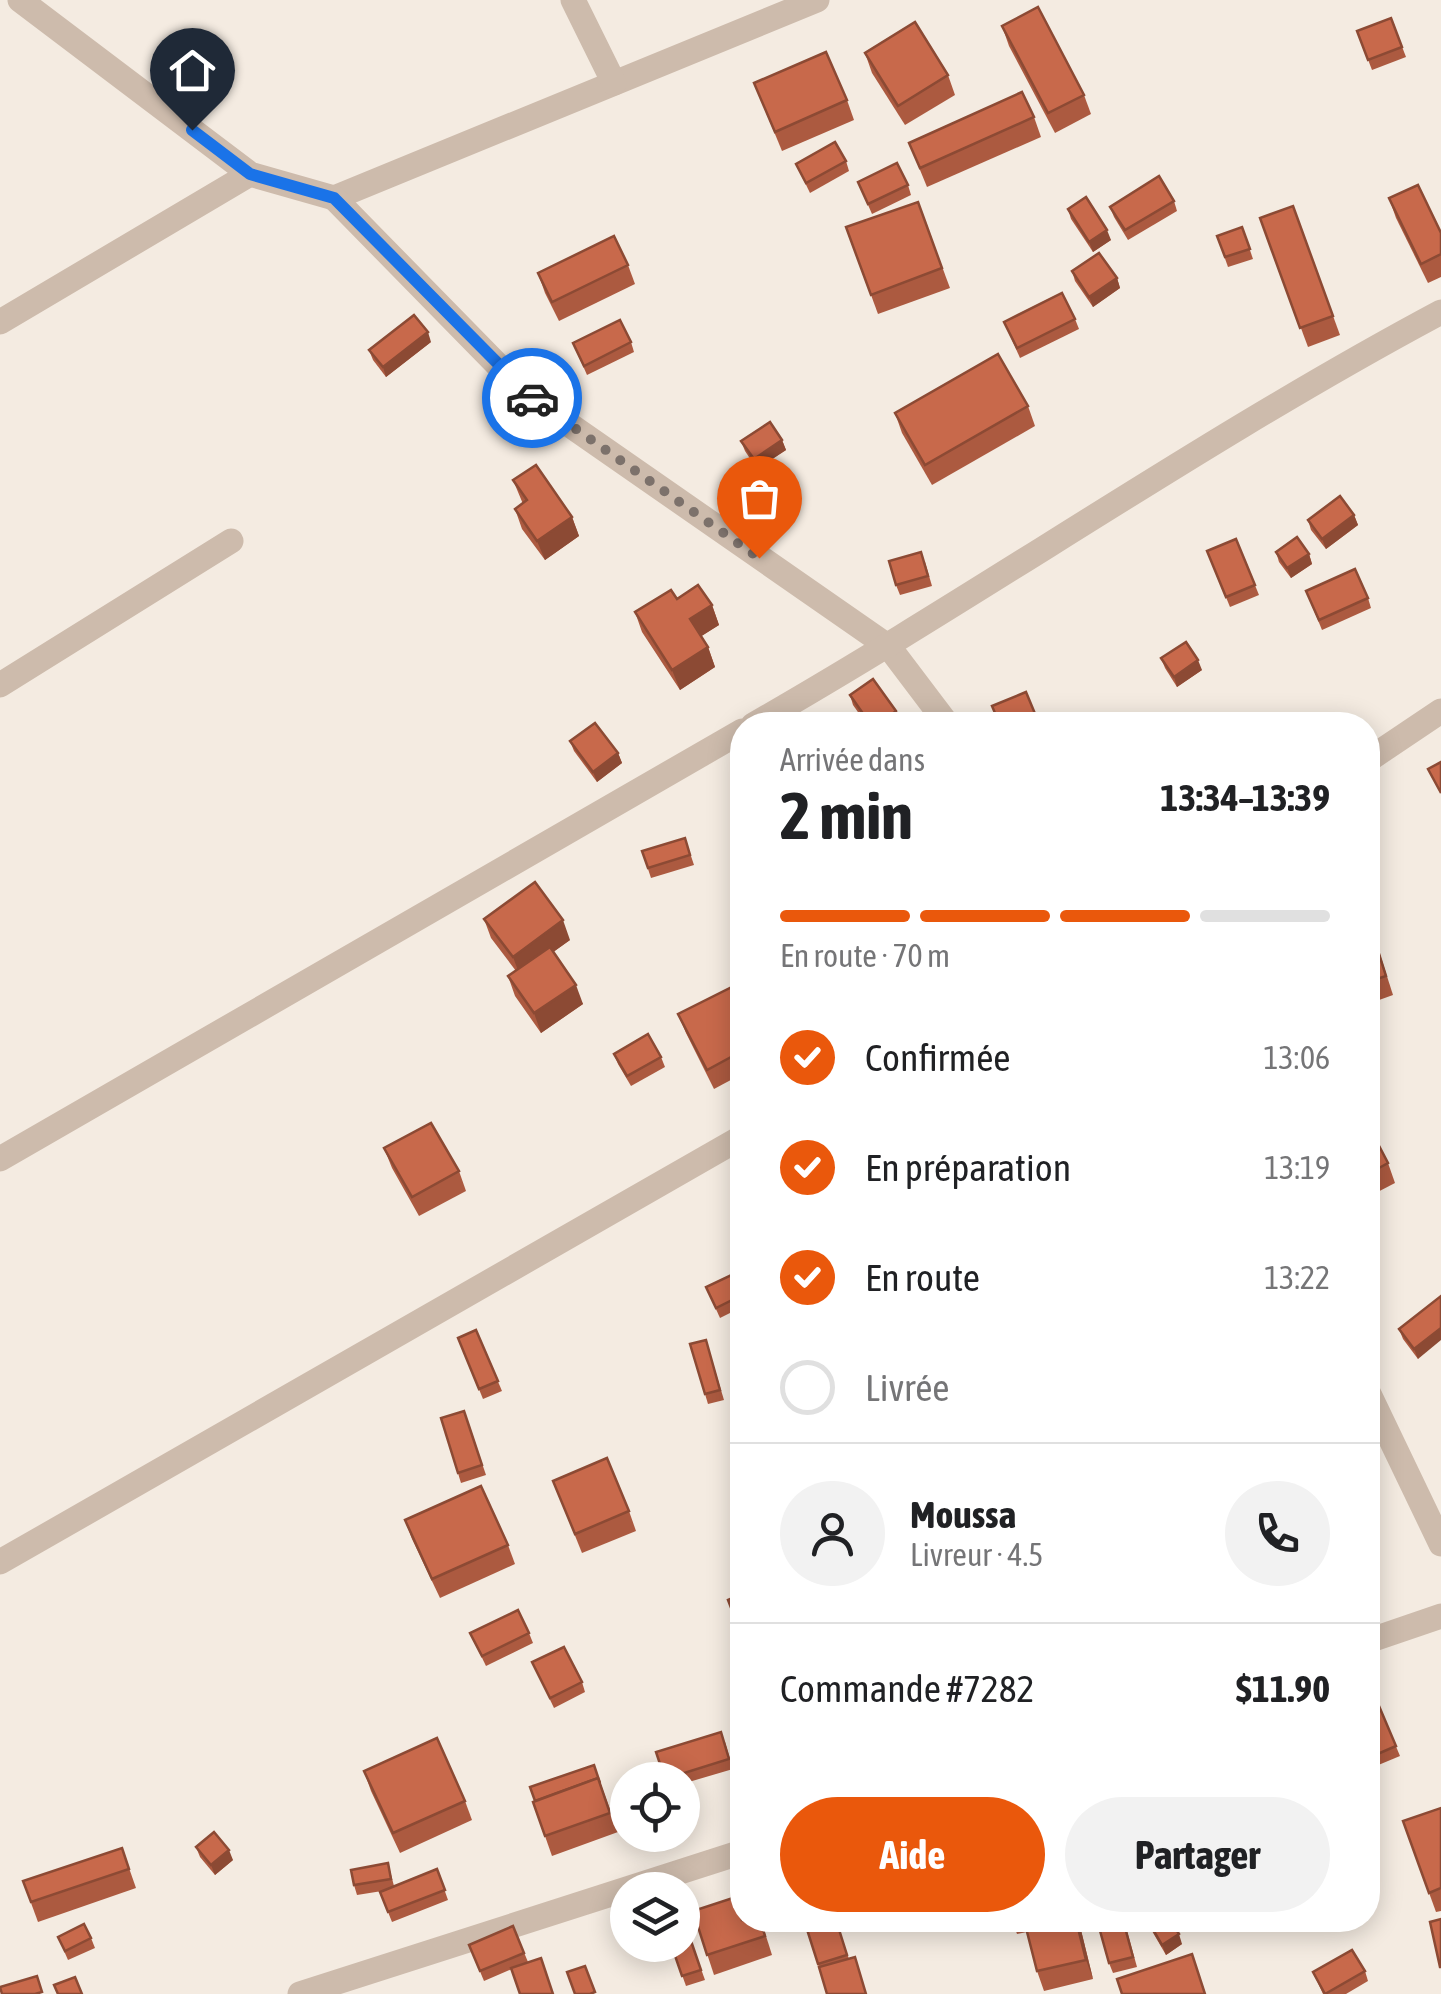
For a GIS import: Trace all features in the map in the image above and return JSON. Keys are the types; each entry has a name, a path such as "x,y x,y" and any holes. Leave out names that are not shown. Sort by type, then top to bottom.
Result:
{"street":[{"path":"20,0 250,174 334,198 528,396 889,647 938,712"},
{"path":"573,0 614,84"},
{"path":"334,198 817,0"},
{"path":"0,322 250,174"},
{"path":"776,712 889,647 1310,382 1441,312"},
{"path":"0,685 231,541"},
{"path":"1380,752 1441,711"},
{"path":"0,1158 730,738"},
{"path":"0,1562 730,1144"},
{"path":"1380,1417 1441,1544"},
{"path":"1380,1638 1441,1616"},
{"path":"300,1994 730,1856"}],"building":[{"path":"1038,7 1084,95 1048,113 1002,26"},
{"path":"1391,18 1402,47 1368,60 1357,31"},
{"path":"915,22 948,75 898,106 865,53"},
{"path":"826,52 847,100 775,132 754,83"},
{"path":"1022,92 1034,117 920,168 909,143"},
{"path":"835,142 846,161 806,183 796,164"},
{"path":"897,163 908,185 868,204 858,182"},
{"path":"1159,176 1174,201 1125,230 1110,207"},
{"path":"1418,185 1441,233 1441,254 1421,264 1389,198"},
{"path":"1086,197 1107,230 1089,242 1068,209"},
{"path":"918,202 942,268 871,295 846,227"},
{"path":"1293,206 1333,316 1300,328 1260,218"},
{"path":"1242,227 1250,249 1225,257 1217,236"},
{"path":"614,236 628,265 552,302 538,273"},
{"path":"1099,253 1117,278 1089,297 1072,271"},
{"path":"1062,293 1075,319 1017,348 1004,322"},
{"path":"414,315 428,332 383,367 369,350"},
{"path":"620,320 631,342 584,366 573,343"},
{"path":"998,354 1028,406 925,465 895,413"},
{"path":"770,422 782,440 754,459 741,441"},
{"path":"536,465 572,517 537,541 515,509 527,500 513,480"},
{"path":"1340,496 1354,515 1322,539 1308,520"},
{"path":"1297,537 1309,554 1287,568 1276,552"},
{"path":"1236,539 1255,585 1226,597 1207,551"},
{"path":"921,552 928,576 896,585 889,561"},
{"path":"1355,569 1368,598 1319,620 1306,591"},
{"path":"698,585 712,605 690,619 708,647 672,670 635,612 671,590 677,599"},
{"path":"1186,642 1198,660 1174,677 1161,658"},
{"path":"873,679 896,711 862,712 850,695"},
{"path":"1026,692 1034,712 995,712 992,706"},
{"path":"595,723 618,753 593,772 570,741"},
{"path":"1441,762 1441,793 1428,769"},
{"path":"685,838 690,855 648,868 642,851"},
{"path":"535,882 563,920 513,957 484,919"},
{"path":"550,947 576,985 534,1013 508,976"},
{"path":"1380,957 1386,976 1380,978"},
{"path":"730,988 730,1058 707,1070 678,1014"},
{"path":"648,1034 661,1057 627,1076 614,1054"},
{"path":"431,1123 459,1171 412,1197 384,1148"},
{"path":"1380,1148 1388,1163 1380,1167"},
{"path":"730,1276 730,1301 716,1308 706,1287"},
{"path":"1441,1296 1441,1328 1414,1349 1399,1329"},
{"path":"476,1330 498,1381 479,1389 458,1338"},
{"path":"706,1340 720,1390 705,1394 690,1344"},
{"path":"464,1411 482,1465 458,1473 441,1418"},
{"path":"607,1458 629,1511 575,1534 553,1481"},
{"path":"481,1486 508,1545 432,1579 405,1520"},
{"path":"518,1610 529,1633 482,1656 470,1633"},
{"path":"564,1647 582,1682 550,1698 532,1662"},
{"path":"1380,1708 1396,1746 1380,1753"},
{"path":"721,1732 729,1759 700,1768 700,1762 659,1762 656,1752"},
{"path":"437,1738 465,1801 393,1833 364,1771"},
{"path":"594,1765 600,1783 598,1778 535,1801 530,1787"},
{"path":"598,1778 610,1813 545,1836 533,1802"},
{"path":"1441,1808 1441,1888 1429,1893 1403,1821"},
{"path":"214,1832 229,1850 211,1865 196,1847"},
{"path":"122,1848 129,1869 31,1902 23,1881"},
{"path":"388,1863 391,1879 354,1885 351,1870"},
{"path":"437,1869 445,1890 388,1912 380,1892"},
{"path":"730,1899 730,1932 764,1932 765,1936 707,1955 700,1933 700,1909"},
{"path":"1441,1919 1441,1967 1440,1967 1430,1922"},
{"path":"84,1924 91,1938 65,1951 58,1937"},
{"path":"513,1926 524,1953 480,1971 469,1945"},
{"path":"808,1932 840,1932 847,1955 818,1964"},
{"path":"1027,1932 1079,1932 1086,1960 1037,1971"},
{"path":"1100,1932 1126,1932 1133,1957 1109,1963"},
{"path":"1154,1932 1178,1932 1179,1934 1162,1945"},
{"path":"1352,1950 1365,1971 1325,1994 1313,1972"},
{"path":"1192,1954 1205,1994 1122,1994 1117,1979"},
{"path":"855,1957 866,1994 827,1994 819,1967"},
{"path":"541,1958 553,1994 520,1994 511,1968"},
{"path":"677,1962 698,1962 701,1970 682,1976"},
{"path":"585,1966 595,1992 575,1994 567,1972"},
{"path":"37,1976 42,1992 2,1994 0,1987"},
{"path":"75,1977 82,1994 58,1994 54,1985"}],"way so far":[{"path":"532,398 759,558"}],"route":[{"path":"192,130 250,174 334,198 532,398"}]}
